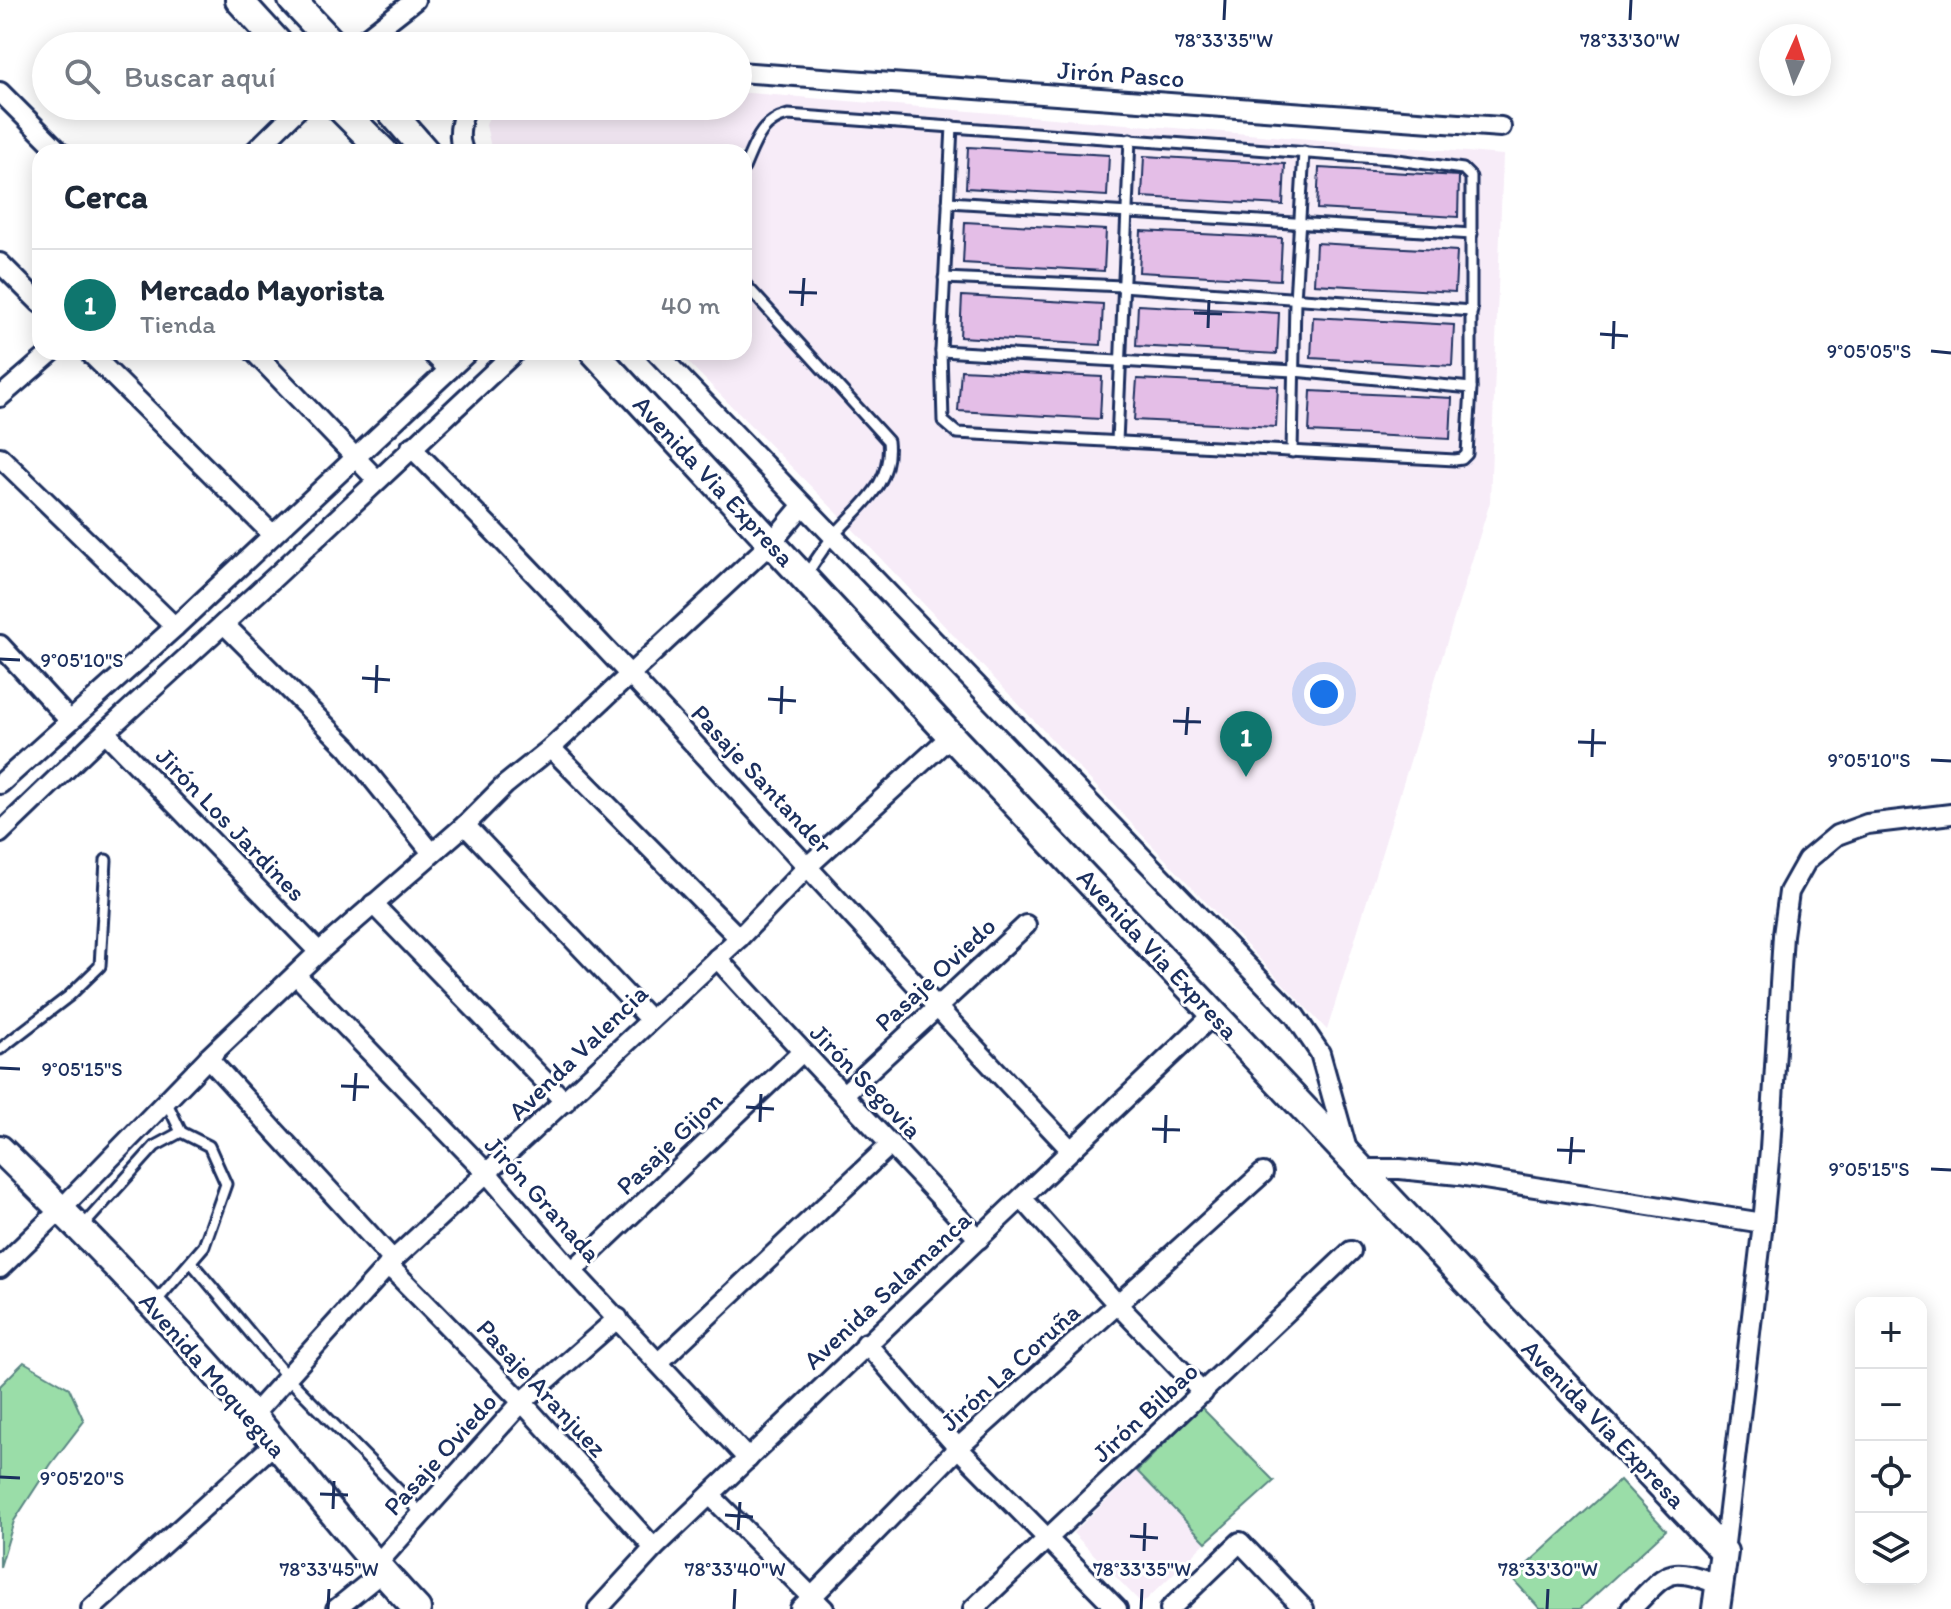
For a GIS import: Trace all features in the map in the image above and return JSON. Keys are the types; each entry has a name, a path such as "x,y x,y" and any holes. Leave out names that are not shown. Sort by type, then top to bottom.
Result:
{"main road":[{"path":"239,0 268,32"},
{"path":"292,0 322,32"},
{"path":"352,120 376,144"},
{"path":"398,120 419,144"},
{"name":"Avenida Via Expresa","path":"601,360 951,736 1724,1552"},
{"name":"Avenida Moquegua","path":"0,1149 154,1305 417,1609"},
{"path":"1717,1596 1724,1552"}],"street":[{"path":"374,32 415,0"},
{"name":"Jirón Pasco","path":"752,73 1501,127"},
{"path":"0,92 52,144"},
{"path":"262,144 287,120"},
{"path":"461,120 461,144"},
{"path":"0,263 32,295"},
{"path":"0,397 43,360"},
{"path":"97,360 273,535"},
{"path":"262,360 377,480"},
{"path":"439,360 449,370"},
{"path":"0,784 175,627 460,360"},
{"path":"0,833 506,360"},
{"path":"664,360 1295,1016 1320,1053 1354,1162 1459,1175 1763,1223"},
{"name":"Pasaje Santander","path":"411,447 522,559 808,866 936,1009 1071,1150"},
{"path":"0,457 175,627"},
{"path":"0,1268 208,1058 319,952 465,825 505,785 551,748 772,542 802,506"},
{"path":"224,624 348,748 432,853"},
{"path":"0,645 70,721"},
{"name":"Jirón Los Jardines","path":"105,732 319,952"},
{"name":"Avenda Valencia","path":"252,1416 391,1263 739,938 808,866 951,736"},
{"path":"551,748 739,938"},
{"path":"1724,1552 1763,1223 1783,935 1789,892 1807,860 1837,835 1867,824 1951,814"},
{"path":"465,825 649,1019"},
{"path":"373,904 565,1102"},
{"name":"Pasaje Oviedo","path":"844,1094 1026,925"},
{"name":"Jirón Segovia","path":"717,958 979,1239"},
{"name":"Jirón Granada","path":"297,976 487,1173 572,1271 748,1459"},
{"name":"Avenida Salamanca","path":"598,1609 654,1548 866,1343 1215,1013"},
{"name":"Pasaje Gijon","path":"572,1271 802,1052"},
{"name":"Pasaje Aranjuez","path":"208,1058 391,1263 654,1548"},
{"path":"659,1362 891,1144"},
{"name":"Jirón La Coruña","path":"812,1605 958,1448 1263,1173"},
{"path":"1022,1198 1118,1305 1203,1393"},
{"name":"Jirón Bilbao","path":"973,1609 1351,1251"},
{"name":"Pasaje Oviedo","path":"336,1609 379,1568 422,1514 522,1402 618,1318"},
{"path":"866,1343 958,1448 1117,1609"},
{"path":"91,1609 274,1444"},
{"path":"710,1495 812,1605"},
{"path":"1170,1609 1240,1542 1304,1609"},
{"path":"1631,1609 1664,1576 1687,1573 1717,1596"}],"lane":[{"path":"752,150 772,119 788,115 952,126 1304,152 1463,169 1471,177 1472,234 1471,388 1467,454 1462,459 1292,452 957,433 943,421 941,351 952,126"},
{"path":"1117,442 1130,139"},
{"path":"1292,452 1295,300 1304,152"},
{"path":"948,202 1472,234"},
{"path":"944,278 1122,286 1472,311"},
{"path":"752,292 888,441 890,458 882,481 832,537 804,578"},
{"path":"941,351 1294,371 1471,388"},
{"path":"0,1049 69,996 100,966 106,860"},
{"path":"154,1305 204,1246 226,1184 209,1146 181,1132 166,1101"},
{"path":"80,1229 155,1146 181,1132"},
{"path":"191,1262 287,1377 422,1514"}],"shaded area":[{"path":"752,93 1503,155 1490,502 1327,1030 847,523 686,360 752,360 752,144 490,144 488,120 752,120"},
{"path":"1137,1471 1206,1542 1142,1604 1073,1533"}],"green space":[{"path":"24,1362 69,1388 84,1421 14,1521 0,1567 0,1386"},
{"path":"1201,1407 1274,1481 1206,1542 1137,1471"},
{"path":"1620,1480 1666,1530 1580,1609 1540,1609 1512,1578"}],"building":[{"path":"968,147 1109,155 1107,196 966,188"},
{"path":"1144,156 1285,164 1283,205 1142,197"},
{"path":"1319,168 1459,176 1458,217 1317,209"},
{"path":"965,222 1106,230 1104,271 963,263"},
{"path":"1141,231 1282,238 1280,280 1139,272"},
{"path":"1316,243 1457,251 1455,292 1314,284"},
{"path":"962,296 1103,304 1101,345 960,337"},
{"path":"1138,305 1279,313 1277,354 1136,346"},
{"path":"1313,317 1454,325 1452,366 1311,358"},
{"path":"961,370 1102,377 1100,419 958,411"},
{"path":"1137,379 1278,386 1276,427 1134,420"},
{"path":"1311,391 1452,398 1450,439 1309,432"}],"place":[{"name":"Mercado Mayorista","path":"1246,777"}]}
